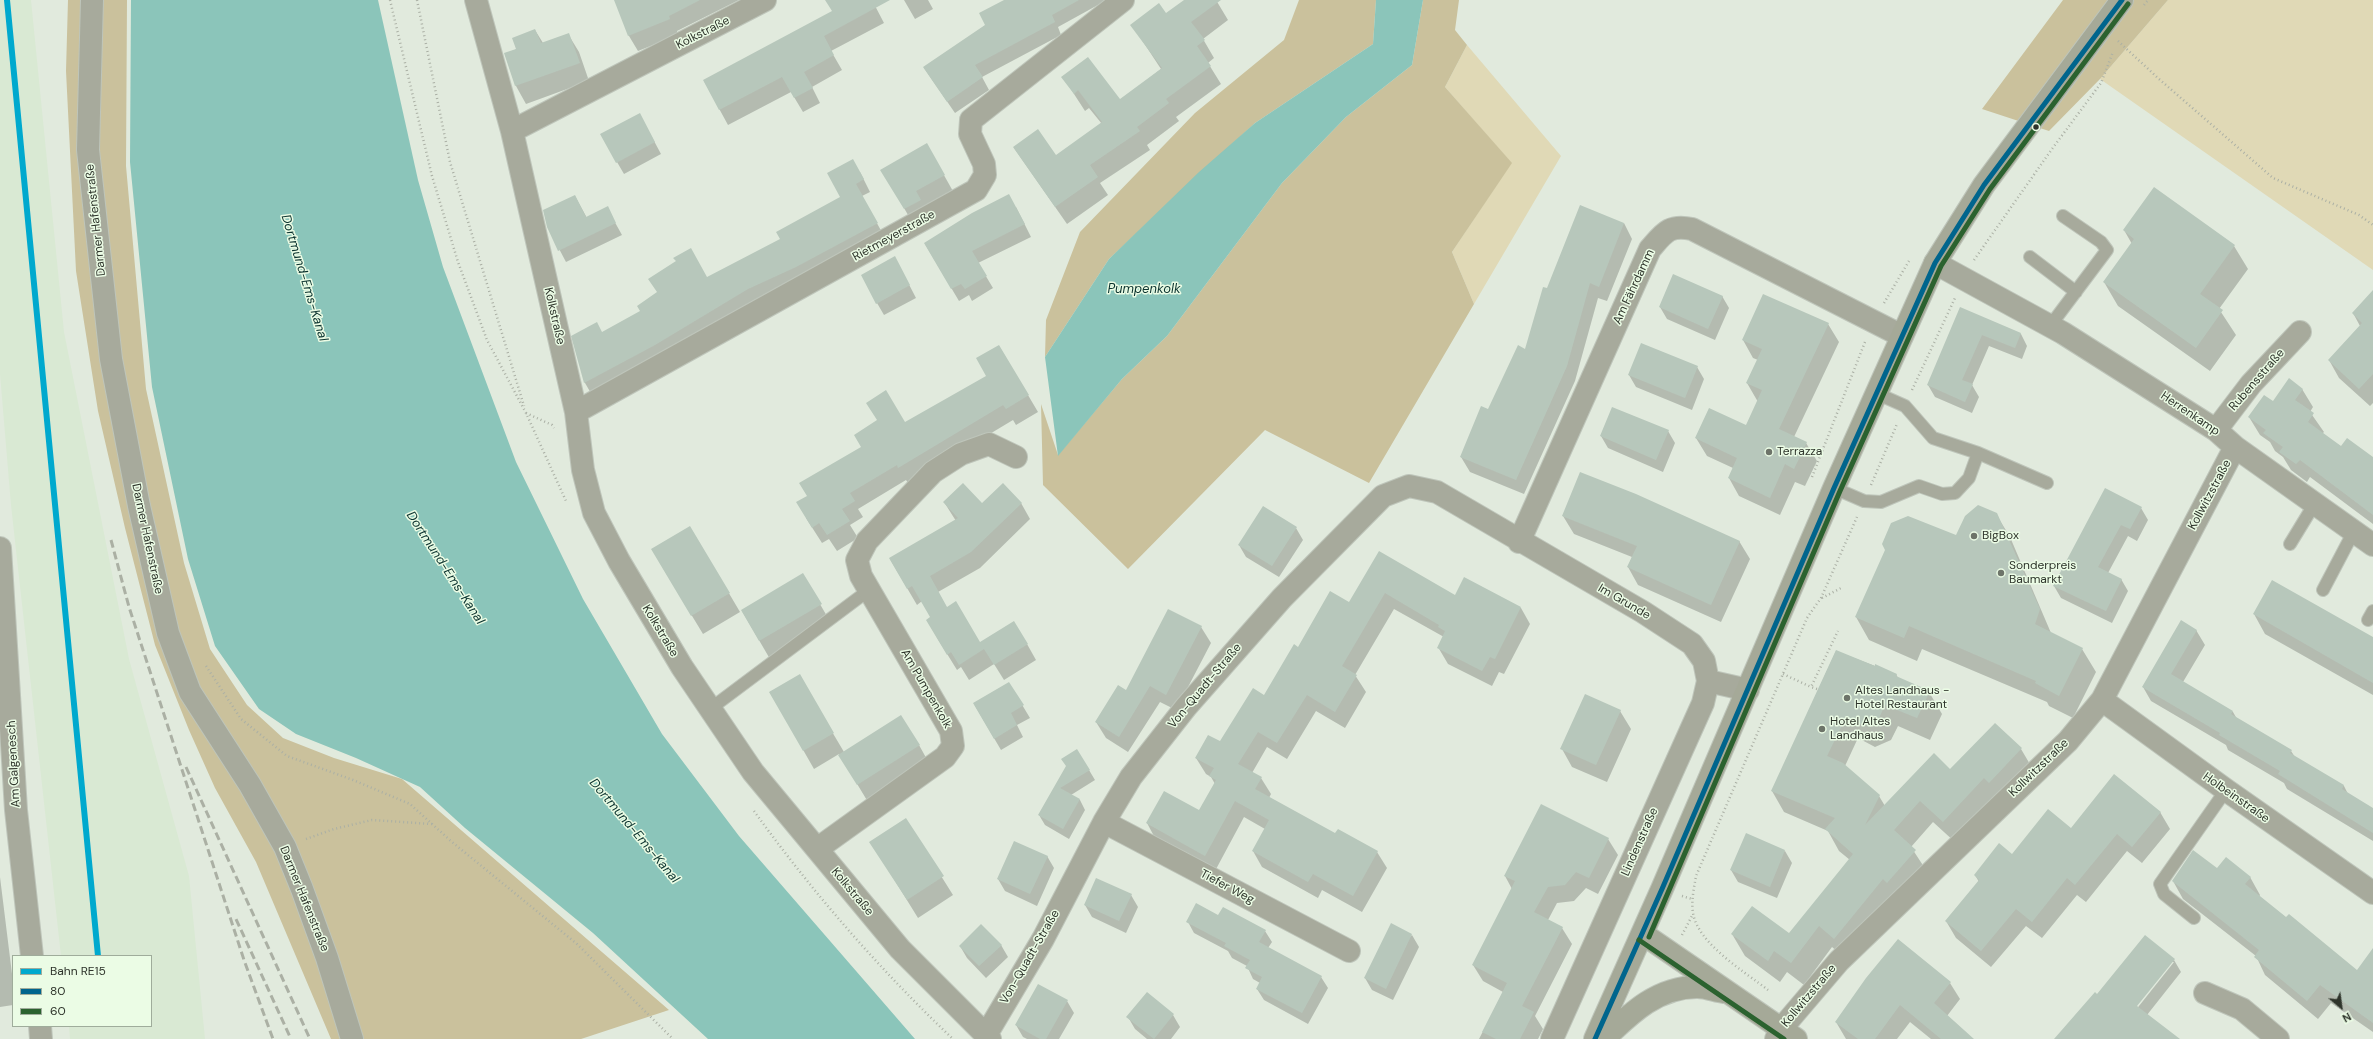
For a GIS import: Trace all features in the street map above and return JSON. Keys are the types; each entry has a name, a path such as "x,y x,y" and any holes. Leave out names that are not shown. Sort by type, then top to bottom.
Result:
{"main road":[{"path":"1595,1039 1748,690 1834,488 1878,394 1935,263 1984,185 2100,27 2131,6"},
{"path":"1642,934 1729,994 1784,1036"},
{"path":"1604,1039 1637,1008 1657,996 1697,987 1729,994"}],"street":[{"name":"Darmer Hafenstraße","path":"92,0 88,150 111,359 139,506 168,633 190,692 250,786 285,847 328,958 352,1039"},
{"name":"Kolkstraße","path":"476,0 512,131 576,412 583,470 594,513 619,561 682,667 753,772 900,949 988,1037"},
{"name":"Kolkstraße","path":"512,131 766,0"},
{"name":"Rietmeyerstraße","path":"576,412 976,190 985,175 985,170 970,134 971,120 1123,0"},
{"name":"Am Fährdamm","path":"1519,542 1650,249 1667,230 1680,226 1692,229 1902,336"},
{"name":"Herrenkamp","path":"1935,263 2050,326 2216,430 2235,447 2373,545"},
{"name":"Rubensstraße","path":"2216,430 2251,384 2300,332"},
{"name":"Am Pumpenkolk","path":"817,850 945,757 954,746 951,731 861,576 857,560 867,540 934,472 961,454 989,444 1016,457"},
{"name":"Kollwitzstraße","path":"1784,1036 1839,961 2068,740 2102,700 2235,447"},
{"name":"Von-Quadt-Straße","path":"988,1037 1043,939 1104,822 1131,777 1186,707 1282,598 1383,496 1410,486 1436,492 1519,542"},
{"name":"Im Grunde","path":"1519,542 1642,612 1692,644 1704,661 1708,681"},
{"name":"Am Galgenesch","path":"0,548 16,810 32,955"},
{"path":"1708,681 1748,690"},
{"name":"Lindenstraße","path":"1552,1039 1703,703 1708,681"},
{"name":"Holbeinstraße","path":"2102,700 2226,790 2373,893"},
{"name":"Tiefer Weg","path":"1104,822 1350,951"},
{"path":"2205,993 2242,1009 2278,1039"},
{"path":"40,1027 41,1039"}],"lane":[{"path":"2050,326 2107,250 2101,242 2064,216"},
{"path":"2030,257 2076,292"},
{"path":"1878,394 1905,406 1933,438 1978,453 2046,483"},
{"path":"1834,488 1864,501 1881,502 1919,486 1942,494 1955,494 1969,478 1978,453"},
{"path":"2290,544 2315,504"},
{"path":"2323,590 2354,531"},
{"path":"710,709 869,590"},
{"path":"2194,918 2164,894 2160,884 2226,790"}],"path":[{"path":"390,0 432,176 458,262 487,340 526,412 450,162 417,0"},
{"path":"2131,6 2148,0"},
{"path":"2100,27 2117,40 2273,178 2359,215 2373,225"},
{"path":"1772,994 1713,946 1702,933 1693,914 1692,899 1696,876 1807,618 1821,598 1905,406 1964,279 1979,252 2101,83 2117,40 2122,35"},
{"path":"1821,598 1843,587"},
{"path":"1812,687 1838,631"},
{"path":"202,660 241,719 287,756 353,780 410,804 577,944 673,1039"},
{"path":"1783,674 1817,689"},
{"path":"285,847 334,829 372,820 432,824"}],"shaded area":[{"path":"0,0 31,0 64,332 129,659 189,876 205,1039 70,1039 69,1027 152,1027 152,955 61,955 11,505 0,374"},
{"path":"68,0 127,0 126,166 146,389 184,563 210,649 247,705 283,738 334,758 402,779 669,1010 581,1039 331,1039 256,862 215,788 189,730 155,645 125,528 98,411 76,271 66,71"},
{"path":"1299,0 1376,0 1373,44 1255,123 1109,259 1045,357 1046,320 1080,232 1195,113 1284,40"},
{"path":"1423,0 1459,0 1455,30 1467,45 1445,87 1512,163 1452,252 1474,304 1369,483 1265,430 1128,569 1043,485 1041,404 1058,455 1122,379 1167,336 1282,183 1346,117 1412,65"},
{"path":"2063,0 2168,0 2100,79 2049,131 1982,109"},
{"path":"2168,0 2373,0 2373,270 2100,79"},
{"path":"1467,45 1561,156 1474,304 1452,252 1511,163 1445,87"}],"water":[{"name":"Dortmund-Ems-Kanal","path":"131,0 378,0 418,180 443,267 516,462 583,599 662,734 739,836 915,1039 708,1039 593,933 465,828 420,787 356,758 296,734 259,709 215,646 188,559 152,387 130,162"},
{"name":"Pumpenkolk","path":"1376,0 1423,0 1412,65 1346,117 1282,183 1167,336 1122,379 1058,456 1045,357 1109,259 1199,172 1255,123 1373,44"}],"building":[{"path":"614,0 700,0 669,16 670,19 628,36"},
{"path":"825,0 890,0 824,36 834,55 804,72 813,88 794,98 782,77 719,110 703,80 832,11"},
{"path":"1004,0 1079,0 1052,15 1055,22 975,65 983,77 947,102 923,67 985,25 979,13"},
{"path":"1184,0 1221,0 1191,22 1205,40 1197,46 1211,66 1166,99 1169,103 1137,127 1140,131 1090,165 1098,177 1055,207 1013,147 1038,129 1056,155 1102,122 1078,90 1074,94 1061,77 1088,57 1120,99 1162,68 1130,25 1159,3 1166,13"},
{"path":"535,29 541,43 569,33 580,63 515,86 504,53 516,49 512,38"},
{"path":"640,113 655,142 616,163 600,134"},
{"path":"927,143 945,175 916,191 921,200 904,209 880,170"},
{"path":"853,159 864,179 856,184 878,223 796,267 748,289 655,345 584,383 571,336 597,322 602,332 640,311 637,306 657,292 648,279 676,261 673,258 691,248 707,277 780,239 776,232 840,197 827,173"},
{"path":"2154,187 2235,245 2200,294 2223,310 2196,348 2103,282 2134,239 2123,230"},
{"path":"1009,194 1025,224 972,251 987,276 965,289 961,284 951,289 924,243 972,213"},
{"path":"575,195 586,217 608,206 616,223 558,251 547,227 543,210"},
{"path":"1580,205 1624,223 1599,287 1590,283 1567,366 1516,480 1460,457 1481,406 1488,409 1518,345 1525,349 1543,287 1547,288"},
{"path":"895,256 910,285 876,304 861,275"},
{"path":"1673,274 1723,296 1708,329 1659,307"},
{"path":"2373,290 2373,374 2359,389 2328,360 2362,323 2352,313"},
{"path":"1763,294 1829,323 1779,429 1807,442 1794,469 1785,464 1770,498 1728,478 1737,458 1695,438 1709,408 1746,425 1762,390 1746,383 1762,349 1742,340"},
{"path":"1960,307 2021,333 2015,348 1982,335 1962,380 1973,384 1965,402 1927,385"},
{"path":"1641,343 1698,366 1685,398 1628,375"},
{"path":"999,345 1029,395 1006,409 1003,405 898,468 897,465 850,493 855,501 842,509 850,521 827,535 819,523 812,528 796,502 807,496 799,483 861,447 854,435 877,420 866,403 886,390 905,422 986,376 976,358"},
{"path":"2289,378 2303,389 2295,400 2314,413 2308,422 2341,446 2347,438 2373,457 2373,515 2300,460 2296,464 2279,452 2283,447 2263,433 2266,430 2248,417 2264,395 2273,401"},
{"path":"1612,407 1669,430 1656,460 1600,436"},
{"path":"1580,472 1636,494 1740,541 1711,605 1627,567 1637,546 1562,516"},
{"path":"963,483 982,503 1003,483 1022,503 971,552 930,576 947,607 956,601 980,642 1014,621 1028,644 994,665 984,649 959,665 951,652 947,655 926,620 930,617 912,586 907,589 889,558 958,518 943,502"},
{"path":"2105,488 2142,507 2130,529 2121,525 2098,567 2122,579 2106,611 2053,586"},
{"path":"1978,505 1997,513 2040,609 2035,624 2083,648 2059,696 2035,683 2036,681 1909,626 1904,638 1855,617 1885,550 1882,544 1891,523 1908,516 1956,535 1965,516"},
{"path":"1263,506 1297,527 1272,566 1238,545"},
{"path":"690,526 730,593 691,616 651,549"},
{"path":"1379,551 1455,595 1464,577 1521,607 1495,659 1490,657 1482,671 1437,648 1445,631 1438,627 1439,625 1385,593 1342,666 1357,675 1335,712 1307,695 1277,743 1258,732 1238,764 1262,777 1255,789 1335,833 1338,829 1378,851 1353,896 1313,874 1308,882 1252,851 1269,820 1235,801 1205,856 1146,823 1164,791 1199,810 1216,780 1209,776 1214,768 1195,758 1208,735 1220,741 1253,688 1264,695 1294,644 1298,647 1330,591 1349,602"},
{"path":"803,573 822,604 759,641 741,610"},
{"path":"2272,580 2373,637 2373,683 2253,614"},
{"path":"1168,609 1202,626 1166,695 1150,686 1119,737 1095,722 1118,685 1126,690"},
{"path":"2181,620 2197,630 2171,674 2233,711 2231,714 2292,750 2290,753 2344,785 2342,789 2373,808 2373,833 2278,774 2280,771 2219,735 2220,733 2142,687"},
{"path":"1836,650 1875,666 1875,664 1897,674 1896,676 1930,691 1917,718 1885,705 1879,718 1862,725 1846,717 1827,756 1843,763 1880,795 1865,825 1934,753 1950,769 1995,723 2022,748 1989,783 1984,778 1943,822 1920,801 1894,830 1916,850 1887,883 1883,879 1834,939 1819,926 1791,963 1774,951 1768,961 1731,934 1752,906 1789,933 1853,854 1825,829 1835,818 1771,791"},
{"path":"800,674 834,733 803,751 769,692"},
{"path":"1009,682 1024,705 1011,713 1017,725 994,739 973,703"},
{"path":"1585,694 1621,710 1596,765 1560,749"},
{"path":"901,715 920,745 857,785 838,755"},
{"path":"1077,749 1090,770 1060,788 1080,799 1063,829 1038,815 1066,766 1061,759"},
{"path":"2114,774 2161,812 2132,847 2117,834 2075,885 2067,878 2032,922 2016,909 1981,951 1945,921 1979,880 1974,875 1999,843 2012,854 2048,809 2071,828"},
{"path":"1541,804 1609,838 1589,878 1576,872 1565,885 1548,887 1534,912 1563,927 1522,1006 1534,1012 1520,1039 1496,1039 1482,1032 1507,983 1472,965 1515,881 1504,876"},
{"path":"906,818 944,876 907,900 869,842"},
{"path":"1746,833 1785,850 1770,887 1730,870"},
{"path":"1014,841 1048,856 1030,894 997,879"},
{"path":"2193,850 2217,868 2226,857 2251,877 2245,884 2286,917 2289,914 2357,970 2373,948 2373,1023 2320,985 2307,1001 2254,957 2259,950 2172,881"},
{"path":"1096,878 1132,894 1119,921 1084,905"},
{"path":"1196,903 1218,915 1223,907 1266,930 1259,942 1322,976 1302,1013 1256,989 1262,977 1245,968 1250,960 1224,946 1226,943 1186,922"},
{"path":"1391,923 1412,934 1386,989 1364,978"},
{"path":"981,924 1002,945 979,966 959,946"},
{"path":"2145,935 2175,959 2137,1006 2180,1039 2054,1039 2095,992 2097,994"},
{"path":"1898,939 1951,982 1934,1003 1974,1039 1941,1039 1900,1005 1875,1039 1858,1039 1835,1022 1866,978"},
{"path":"1038,984 1068,1000 1046,1039 1040,1039 1015,1025"},
{"path":"1147,992 1174,1014 1154,1039 1126,1017"}],"railway":[{"path":"111,540 129,607 244,960 273,1039"},
{"path":"186,767 310,1039"},
{"path":"236,919 291,1039"}],"rail line":[{"name":"RE15","path":"7,0 98,955"}],"transit line":[{"name":"80","path":"1595,1039 1662,889 1834,488 1935,263 1984,185 2122,0"},
{"name":"60","path":"1649,937 1840,491 1941,266 1990,189 2128,4"},
{"name":"60","path":"1639,940 1784,1039"}],"place":[{"name":"Terrazza","path":"1769,452"},
{"name":"BigBox","path":"1974,536"},
{"name":"Sonderpreis Baumarkt","path":"2001,573"},
{"name":"Altes Landhaus - Hotel Restaurant","path":"1847,698"},
{"name":"Hotel Altes Landhaus","path":"1822,729"}]}
